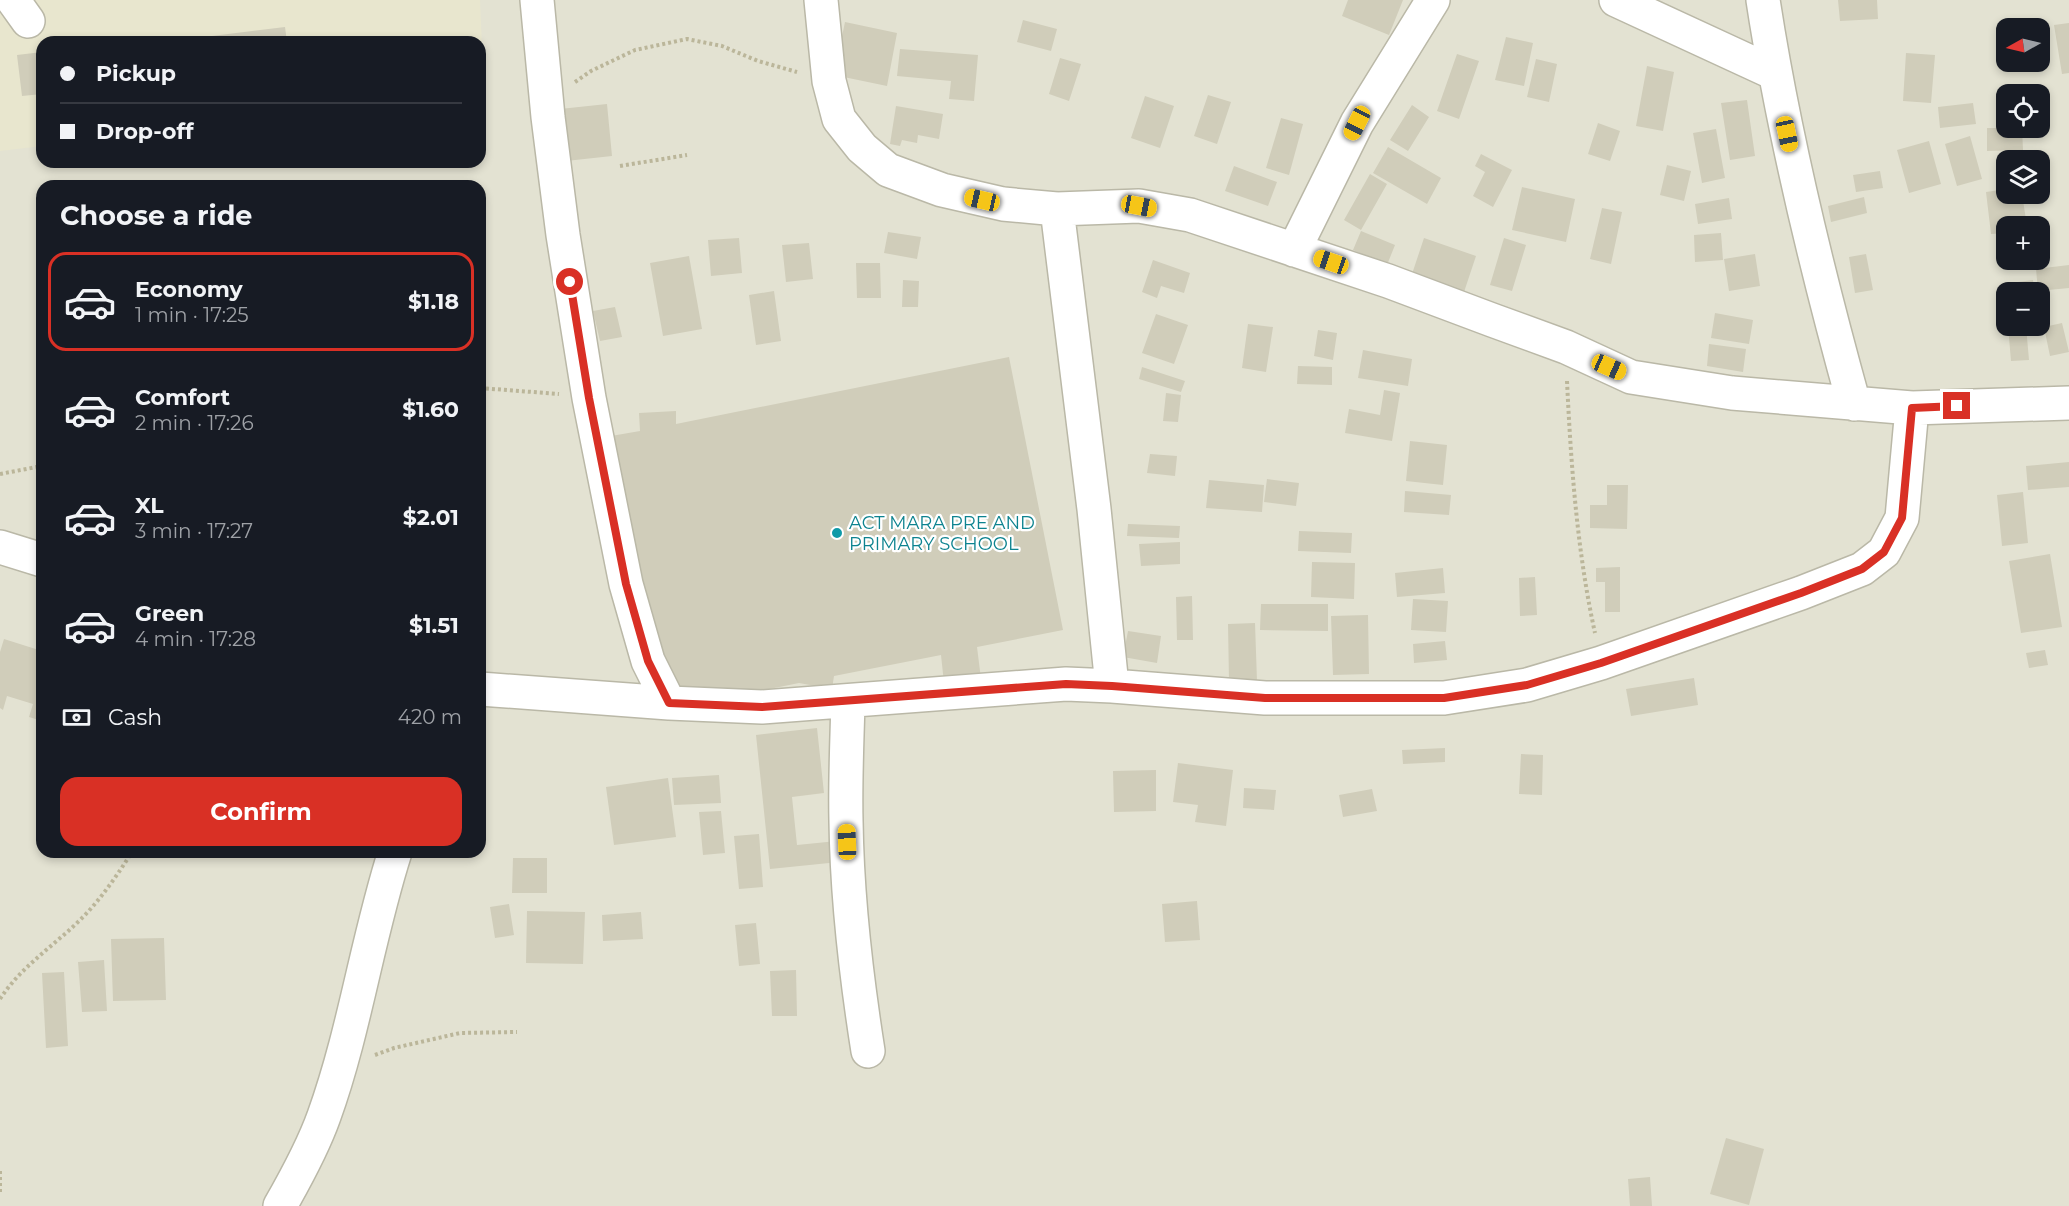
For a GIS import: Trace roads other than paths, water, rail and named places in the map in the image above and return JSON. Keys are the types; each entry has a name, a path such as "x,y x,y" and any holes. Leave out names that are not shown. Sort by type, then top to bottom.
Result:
{"street":[{"path":"537,0 548,117 563,236 589,398 626,584 648,661 669,703"},
{"path":"821,0 829,81 839,119 862,148 888,170 942,190 1003,204 1057,209 1139,206 1190,215 1388,282 1566,347 1631,376 1732,393 1912,408 2069,403"},
{"path":"1294,250 1357,123 1433,0"},
{"path":"1616,0 1774,73"},
{"path":"1763,0 1774,73 1795,174 1827,308 1854,404"},
{"path":"1057,209 1094,509 1112,686"},
{"path":"486,689 669,703 762,707 1066,684 1265,698 1444,698 1527,685 1601,663 1801,593 1862,569 1884,552 1902,518 1912,408"},
{"path":"0,547 36,558"},
{"path":"848,701 846,821 849,904 857,984 868,1051"},
{"path":"280,1206 323,1118 339,1071 384,884 393,858"}],"place":[{"name":"ACT MARA PRE AND PRIMARY SCHOOL","path":"837,533"}]}
